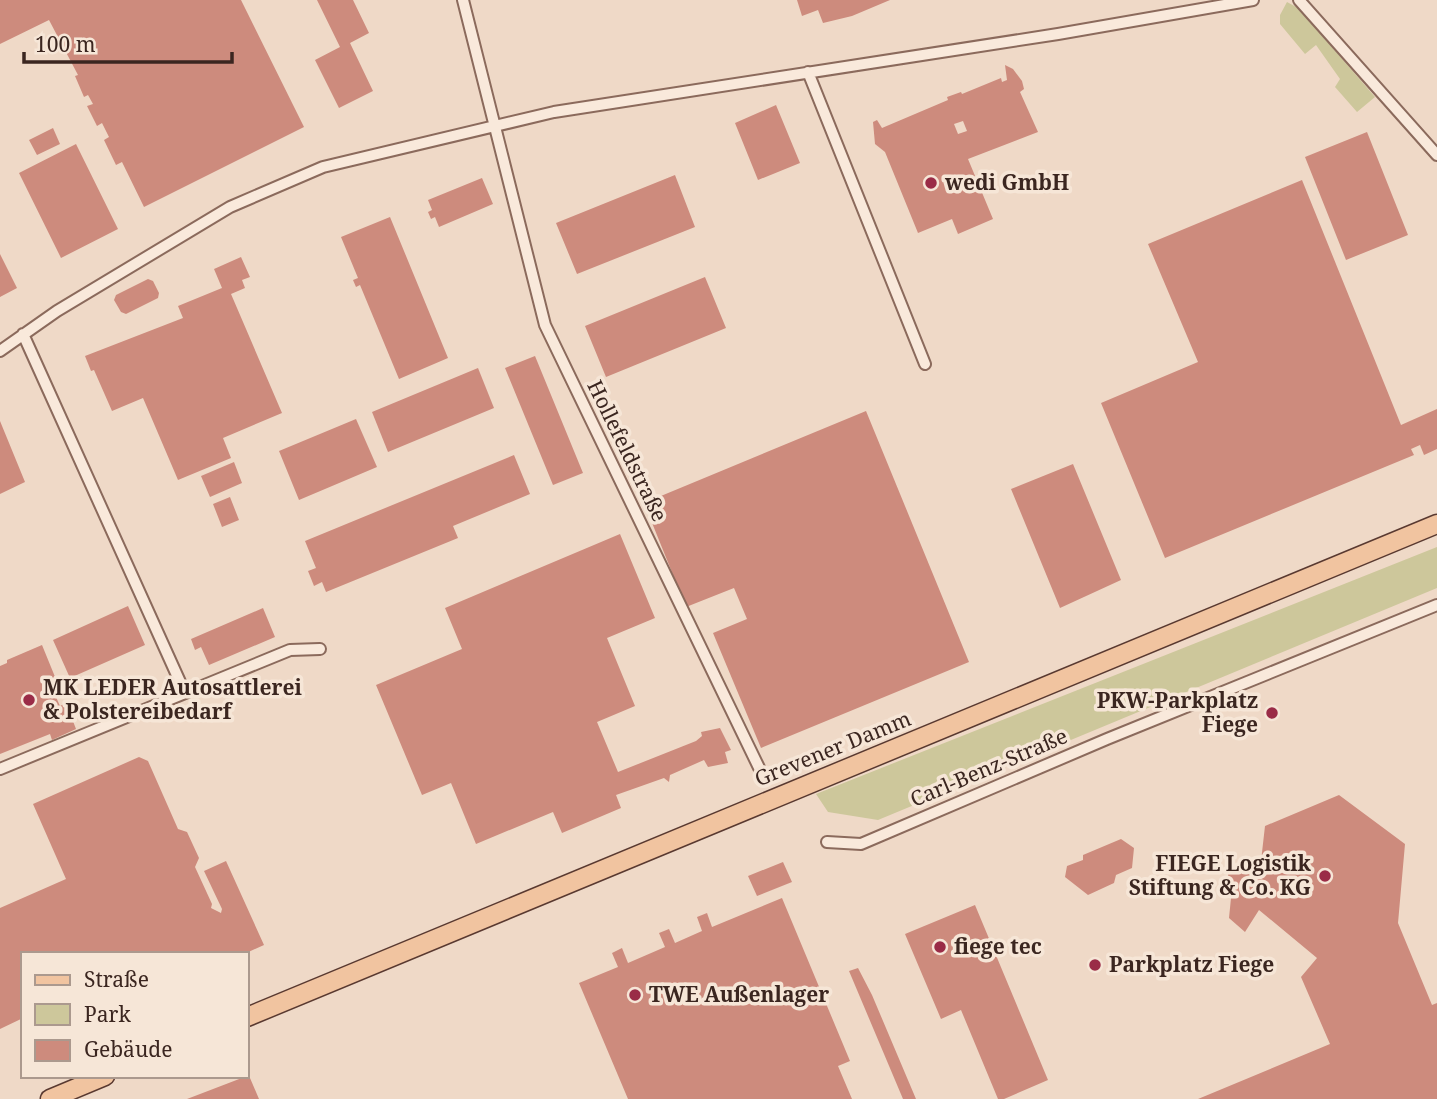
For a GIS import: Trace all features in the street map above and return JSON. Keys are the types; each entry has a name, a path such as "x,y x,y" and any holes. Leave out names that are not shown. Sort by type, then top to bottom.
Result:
{"main road":[{"name":"Grevener Damm","path":"248,1017 1437,524"},
{"path":"50,1099 99,1078"}],"street":[{"name":"Hollefeldstraße","path":"463,0 545,325 764,778"},
{"path":"0,351 23,334 230,207 323,167 554,112 1058,34 1253,0"},
{"path":"1299,0 1437,155"},
{"path":"808,72 925,363"},
{"path":"23,334 185,693"},
{"name":"Carl-Benz-Straße","path":"827,842 861,844 1107,738 1437,605"},
{"path":"0,769 290,650 320,649"}],"green space":[{"path":"1287,2 1298,8 1375,97 1357,112 1335,87 1340,79 1316,45 1305,54 1280,24 1280,15"},
{"path":"1437,547 1437,588 878,820 828,812 816,794"}],"building":[{"path":"0,0 241,0 304,127 144,207 122,162 116,165 104,140 109,137 102,123 97,126 87,106 93,104 88,95 84,97 75,76 78,75 49,20 0,44"},
{"path":"317,0 353,0 369,33 350,43 373,91 339,108 315,60 340,47"},
{"path":"797,0 890,0 852,16 823,23 818,10 802,16"},
{"path":"1005,65 1013,69 1022,81 1024,89 1020,92 1038,132 968,159 993,219 958,234 952,219 918,233 885,152 875,144 873,122 877,120 882,128 948,100 947,97 961,92 962,94 1001,78 1002,82 1007,80","holes":["963,121 967,131 958,134 954,124"]},
{"path":"776,105 800,163 758,180 735,123"},
{"path":"53,128 60,144 37,155 29,140"},
{"path":"1367,132 1408,235 1346,260 1305,157"},
{"path":"76,144 118,229 61,258 19,173"},
{"path":"675,175 695,227 577,274 556,223"},
{"path":"482,178 493,204 439,227 435,217 431,219 428,212 432,210 428,200"},
{"path":"1302,180 1401,425 1437,409 1437,449 1424,455 1420,445 1411,449 1414,455 1165,558 1101,403 1198,362 1148,244"},
{"path":"390,217 448,358 399,379 360,285 356,287 353,280 358,278 341,237"},
{"path":"0,254 17,288 0,297"},
{"path":"241,257 250,277 242,280 245,288 231,294 282,413 223,438 231,458 178,480 143,398 112,411 85,356 183,318 178,306 222,288 214,269"},
{"path":"705,277 726,328 606,377 585,326"},
{"path":"148,279 153,281 159,293 158,298 126,314 121,312 114,300 116,295"},
{"path":"535,356 583,473 553,485 505,368"},
{"path":"478,368 494,408 388,452 372,412"},
{"path":"866,411 969,662 761,748 713,633 747,619 734,588 686,607 644,503"},
{"path":"356,419 377,467 299,500 279,451"},
{"path":"0,421 25,482 0,494"},
{"path":"514,455 530,494 453,526 458,538 326,592 322,582 314,586 308,571 316,568 305,541"},
{"path":"234,462 242,483 210,497 201,476"},
{"path":"1073,464 1121,580 1060,608 1011,489"},
{"path":"230,497 239,520 222,527 213,504"},
{"path":"620,534 655,618 607,638 635,706 597,722 618,772 696,741 702,736 701,732 720,728 731,750 725,752 728,763 708,767 704,760 670,775 669,782 664,778 616,795 621,808 562,833 553,812 476,844 451,783 422,795 376,685 462,649 445,608"},
{"path":"128,606 145,645 70,678 53,640"},
{"path":"263,608 275,637 209,665 201,647 195,650 191,639"},
{"name":"MK LEDER Autosattlerei & Polstereibedarf","path":"42,645 62,694 56,697 60,706 66,703 76,729 52,740 50,734 0,754 0,666 7,663 7,660"},
{"path":"139,757 148,761 178,829 187,832 199,858 195,867 212,904 211,908 221,913 222,909 204,871 226,861 264,945 248,952 21,952 21,1019 0,1029 0,908 66,879 33,804"},
{"path":"1339,795 1405,844 1398,923 1432,1005 1437,1003 1437,1099 1198,1099 1330,1044 1301,977 1317,958 1259,910 1245,932 1229,918 1231,898 1226,893 1229,867 1260,870 1265,826"},
{"path":"1121,839 1134,848 1132,868 1116,875 1114,883 1088,895 1065,877 1067,866 1083,860 1083,855"},
{"path":"783,862 792,882 757,896 748,876"},
{"path":"782,898 850,1061 838,1066 852,1099 628,1099 579,983 618,967 612,953 622,948 628,963 665,947 659,933 669,929 675,943 702,931 697,917 707,913 712,927"},
{"path":"975,905 1048,1080 1004,1099 998,1099 961,1010 941,1019 905,934"},
{"path":"858,968 916,1099 903,1099 849,971"},
{"path":"248,1073 259,1099 187,1099 248,1078"}],"place":[{"name":"wedi GmbH","path":"931,183"},
{"name":"MK LEDER Autosattlerei & Polstereibedarf","path":"29,700"},
{"name":"PKW-Parkplatz Fiege","path":"1272,713"},
{"name":"FIEGE Logistik Stiftung & Co. KG","path":"1325,876"},
{"name":"fiege tec","path":"940,947"},
{"name":"Parkplatz Fiege","path":"1095,965"},
{"name":"TWE Außenlager","path":"635,995"}]}
